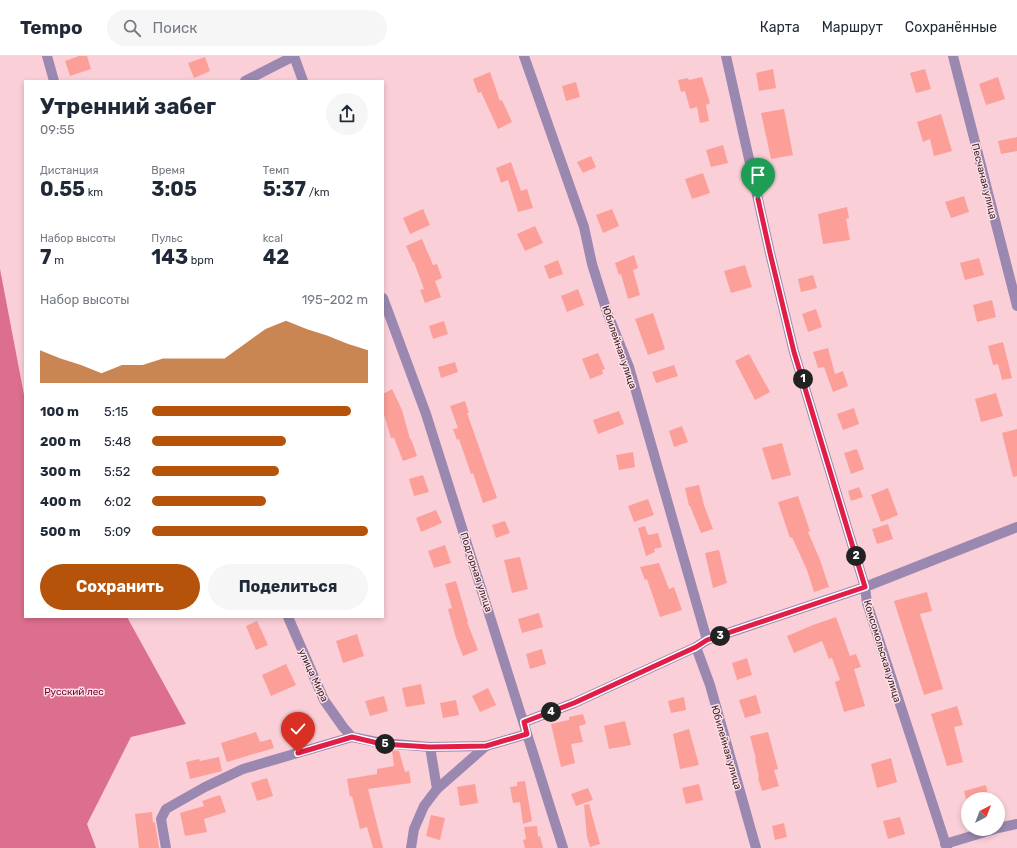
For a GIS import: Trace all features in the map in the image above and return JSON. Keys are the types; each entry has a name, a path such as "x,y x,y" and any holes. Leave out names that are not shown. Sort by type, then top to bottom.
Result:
{"street":[{"path":"47,56 54,80"},
{"path":"247,80 294,56 303,80"},
{"name":"Юбилейная улица","path":"524,56 584,227 598,284 628,367 707,640"},
{"name":"Комсомольская улица","path":"726,56 770,253 794,352 865,587 867,603 946,846"},
{"name":"Песчаная улица","path":"953,56 1017,306"},
{"name":"Подгорная улица","path":"384,301 426,414 563,848"},
{"path":"524,722 574,703 696,647 707,640 865,587 1017,527"},
{"name":"улица Мира","path":"288,618 324,700 342,727 352,737"},
{"name":"Юбилейная улица","path":"696,647 710,685 756,848"},
{"path":"166,848 161,819 166,809 205,787 243,769 352,737 382,744 430,747 486,746 527,734"},
{"path":"411,848 414,829 424,806 437,789 486,746"},
{"path":"430,747 437,789"},
{"path":"1005,827 1017,824"},
{"path":"946,846 975,836"}],"green space":[{"name":"Русский лес","path":"0,269 24,395 24,618 128,618 186,724 131,737 87,824 96,848 0,848"}],"building":[{"path":"79,56 87,56 91,69 70,76 65,61"},
{"path":"205,57 210,71 194,78 188,63"},
{"path":"773,69 776,88 759,91 756,73"},
{"path":"925,69 931,89 916,93 910,73"},
{"path":"490,72 500,101 502,100 512,122 498,129 481,92 478,93 473,79"},
{"path":"702,77 710,103 706,105 709,121 700,123 697,107 690,109 685,91 681,92 678,80 688,78 689,80"},
{"path":"998,77 1005,99 986,105 979,84"},
{"path":"576,82 580,97 566,101 562,86"},
{"path":"784,109 793,155 771,159 761,113"},
{"path":"941,114 952,151 934,156 930,139 923,142 917,122"},
{"path":"1017,137 1017,151 1001,154 998,141"},
{"path":"723,145 728,163 711,167 706,150"},
{"path":"591,156 596,167 583,173 577,162"},
{"path":"511,162 521,191 527,189 533,208 518,212 508,180 501,183 496,168"},
{"path":"703,173 710,193 692,199 685,179"},
{"path":"964,196 969,212 951,218 945,202"},
{"path":"847,207 849,218 846,219 850,240 823,244 818,214"},
{"path":"423,209 430,225 410,234 403,218"},
{"path":"612,209 619,226 603,233 596,215"},
{"path":"535,226 543,243 525,251 517,234"},
{"path":"422,239 433,265 437,264 442,278 435,281 441,297 425,303 420,290 424,289 414,262 406,246"},
{"path":"634,255 638,268 633,270 640,295 628,299 621,274 619,275 615,263"},
{"path":"979,258 984,275 965,280 960,263"},
{"path":"558,260 563,274 549,279 544,266"},
{"path":"745,265 752,287 731,293 724,271"},
{"path":"813,275 817,288 801,292 798,279"},
{"path":"578,289 584,305 567,312 561,296"},
{"path":"992,300 996,317 977,322 973,305"},
{"path":"816,309 822,327 808,332 802,314"},
{"path":"653,313 665,349 648,355 635,319"},
{"path":"444,321 448,334 433,339 429,326"},
{"path":"1003,342 1012,378 1002,380 998,364 993,365 988,346"},
{"path":"828,348 835,374 843,371 848,386 833,392 824,367 818,368 813,352"},
{"path":"598,353 605,369 602,370 603,374 590,379 582,359"},
{"path":"749,354 770,392 755,400 735,361"},
{"path":"455,362 458,372 441,378 438,367"},
{"path":"674,365 678,376 656,383 652,372"},
{"path":"392,389 402,410 410,439 417,456 403,461 394,438 391,438 384,414 384,393"},
{"path":"996,393 1003,416 981,422 975,399"},
{"path":"465,401 469,413 467,413 497,498 483,503 473,473 471,474 459,439 457,440 453,429 458,428 450,406"},
{"path":"854,408 859,424 843,430 837,414"},
{"path":"619,411 624,424 598,434 593,420"},
{"path":"682,426 688,442 674,447 669,431"},
{"path":"1017,429 1017,476 1013,477 1002,433"},
{"path":"782,443 791,475 772,480 762,448"},
{"path":"857,449 864,469 851,474 844,453"},
{"path":"633,452 635,467 619,470 616,455"},
{"path":"423,475 429,492 414,496 409,479"},
{"path":"699,485 704,505 713,529 701,533 689,506 685,488"},
{"path":"859,487 863,497 851,501 848,491"},
{"path":"888,488 898,515 881,522 871,495"},
{"path":"798,496 810,531 808,532 820,560 829,587 814,592 807,570 792,537 790,538 778,502"},
{"path":"648,499 654,515 634,522 628,506"},
{"path":"436,510 442,523 421,532 416,518"},
{"path":"505,521 510,533 496,538 492,525"},
{"path":"888,524 893,539 877,544 872,529"},
{"path":"645,526 648,535 658,533 662,547 654,549 655,552 646,556 638,528"},
{"path":"445,545 451,563 434,568 428,551"},
{"path":"719,550 727,583 713,588 705,553"},
{"path":"520,557 528,589 512,593 504,560"},
{"path":"659,563 669,589 674,587 682,610 660,617 647,579 645,580 640,567"},
{"path":"456,581 467,622 478,650 463,656 448,609 452,608 445,584"},
{"path":"927,592 932,611 920,614 943,689 924,695 894,601"},
{"path":"539,613 543,627 522,633 518,619"},
{"path":"836,617 850,656 856,654 861,667 854,669 865,706 844,712 835,682 840,680 832,658 829,659 822,641 794,653 787,636"},
{"path":"257,621 268,645 256,650 246,626"},
{"path":"357,634 364,656 343,663 336,641"},
{"path":"542,649 546,664 530,669 526,654"},
{"path":"747,658 752,675 737,680 732,663"},
{"path":"286,664 296,685 271,696 262,675"},
{"path":"421,684 425,704 406,707 402,688"},
{"path":"488,688 496,705 480,712 472,696"},
{"path":"756,695 761,713 745,718 739,700"},
{"path":"384,696 388,711 370,716 365,701"},
{"path":"684,697 686,710 671,713 668,701"},
{"path":"456,700 459,715 443,718 440,703"},
{"path":"957,706 963,725 954,727 963,762 947,766 931,714"},
{"path":"583,714 586,724 579,726 583,742 571,744 575,763 561,767 551,724 569,720 569,717"},
{"path":"625,721 631,745 609,749 604,726"},
{"path":"304,723 309,737 297,741 292,728"},
{"path":"689,729 699,765 680,769 673,734"},
{"path":"256,732 260,742 271,739 274,748 227,762 221,743"},
{"path":"768,732 778,769 774,770 779,786 762,791 750,736"},
{"path":"392,750 399,751 405,772 409,771 411,783 368,789 383,848 373,848 367,827 360,829 352,796 350,797 347,779 377,774 377,769 394,766"},
{"path":"219,757 222,771 190,779 186,762"},
{"path":"891,758 897,782 877,788 871,764"},
{"path":"267,778 273,796 257,801 251,783"},
{"path":"525,781 532,821 523,824 520,802 513,803 510,787 517,786 517,782"},
{"path":"475,784 478,803 460,806 457,787"},
{"path":"699,784 703,800 686,804 682,788"},
{"path":"986,785 988,792 964,792"},
{"path":"588,788 593,800 576,806 571,794"},
{"path":"220,795 226,812 204,819 207,832 185,836 180,813 204,806 202,801"},
{"path":"589,804 600,844 590,847 587,837 584,805"},
{"path":"152,812 159,848 139,848 135,814"},
{"path":"431,815 445,818 440,840 426,836"},
{"path":"900,817 905,834 888,839 883,821"},
{"path":"784,823 787,837 775,840 772,826"},
{"path":"537,826 538,837 540,836 543,848 525,848 523,840 526,839 524,827"}],"route":[{"path":"298,753 352,737 382,744 430,747 486,746 527,734 524,722 574,703 696,647 707,640 865,587 794,352 758,199"}]}
